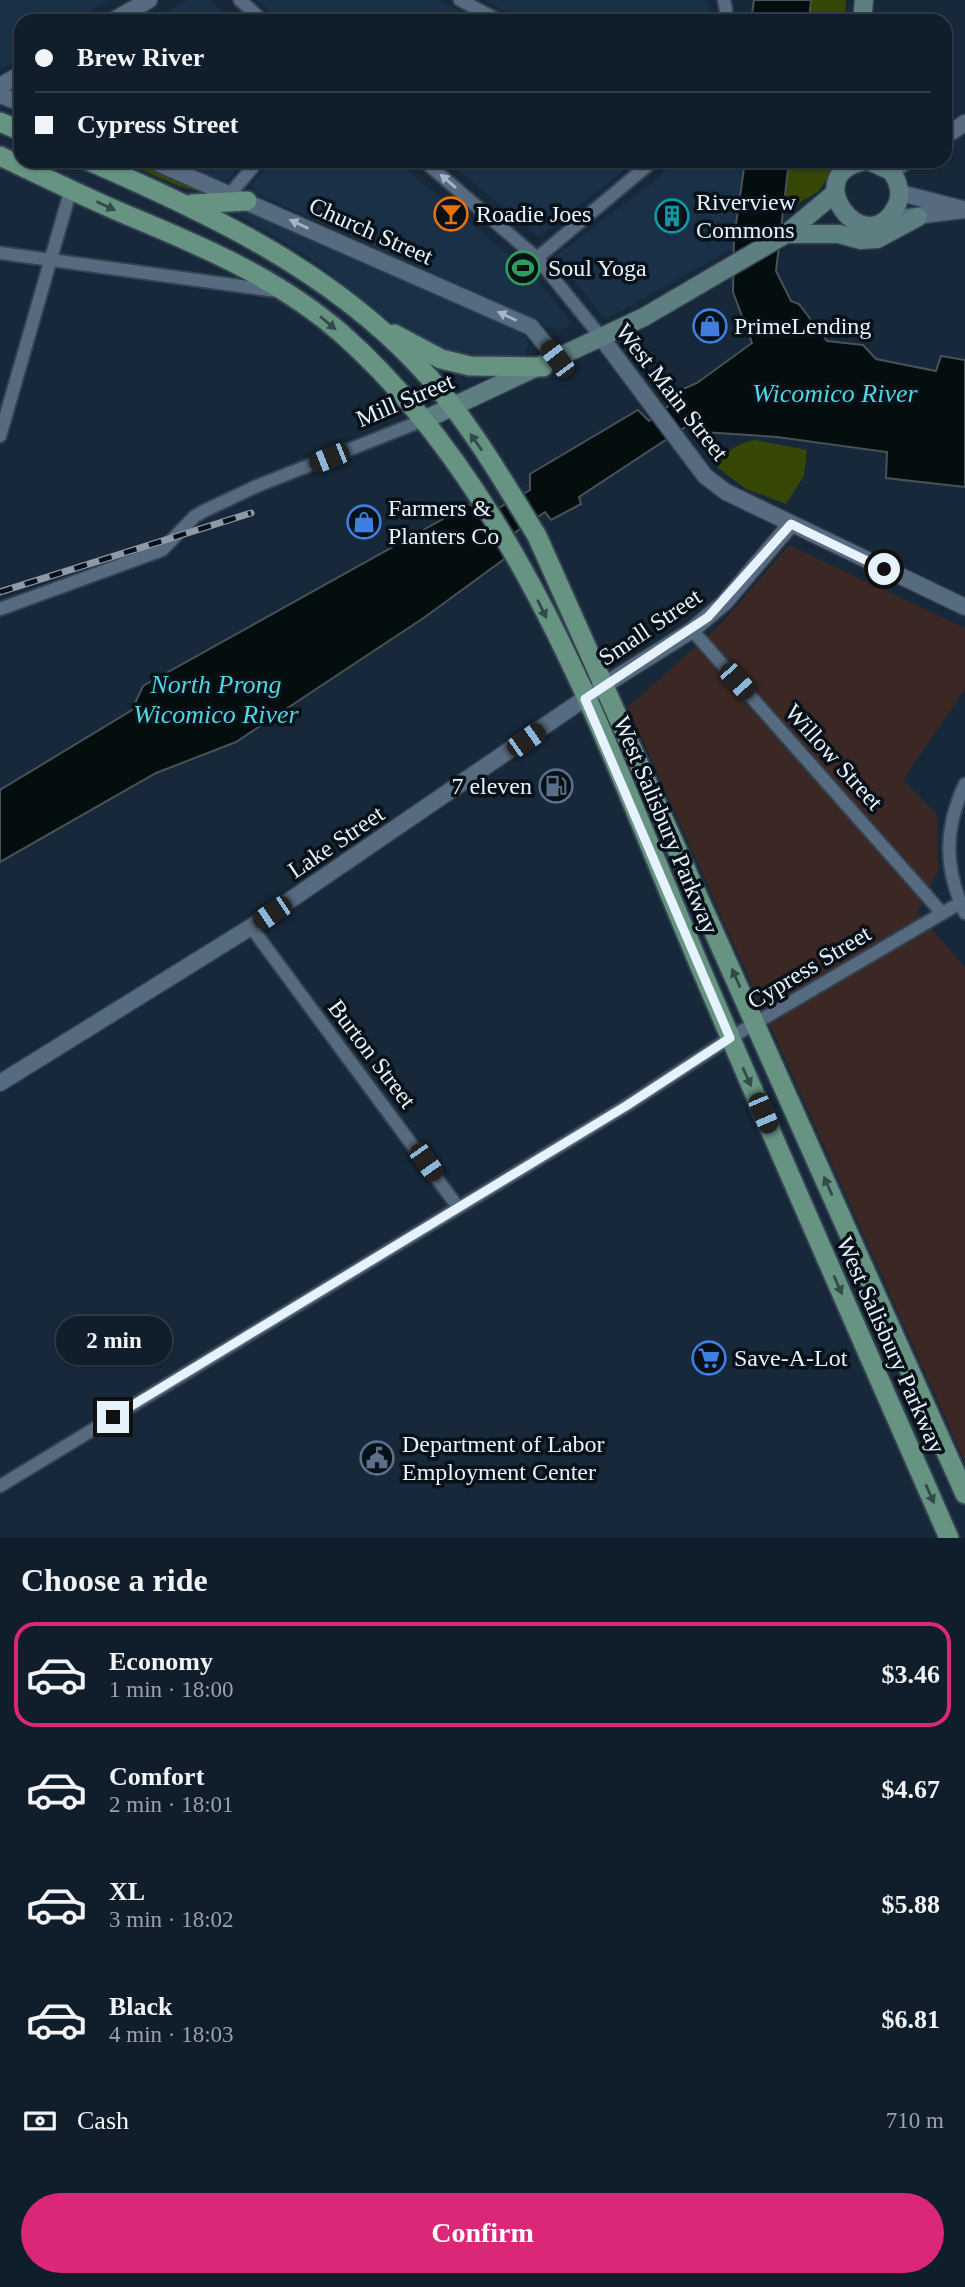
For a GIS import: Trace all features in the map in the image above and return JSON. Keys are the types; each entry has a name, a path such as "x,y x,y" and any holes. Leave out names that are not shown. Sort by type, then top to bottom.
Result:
{"main road":[{"name":"West Salisbury Parkway","path":"26,168 191,240 287,293 318,314 364,354 424,420 471,481 512,547 585,699 949,1538"},
{"name":"West Salisbury Parkway","path":"105,168 187,204 323,283 374,324 416,363 500,475 537,536 965,1494"},
{"path":"845,168 835,193 843,213 860,224 870,225 887,218 894,211 900,193 891,171 884,168"},
{"name":"Mill Street","path":"784,236 835,193"},
{"path":"187,204 238,198"},
{"path":"784,236 839,234 861,240 877,239 918,217"},
{"name":"Mill Street","path":"424,420 601,337 784,236 823,222 860,224"},
{"path":"374,324 441,359 470,366 550,363"}],"street":[{"path":"124,14 149,0"},
{"path":"240,0 255,14"},
{"path":"460,0 487,14"},
{"name":"Church Street","path":"169,168 531,327 550,363"},
{"path":"238,198 254,168"},
{"name":"West Main Street","path":"432,168 537,258 601,337 705,476 726,492 965,607"},
{"path":"537,258 645,168"},
{"path":"891,171 896,168"},
{"path":"0,436 71,189"},
{"path":"900,193 965,210"},
{"path":"887,218 918,217 965,210"},
{"path":"0,253 287,293"},
{"name":"Mill Street","path":"0,609 162,551 172,544 186,525 204,511 257,486 424,420"},
{"name":"Small Street","path":"585,699 692,631 724,603 791,524"},
{"name":"Willow Street","path":"692,631 943,913"},
{"name":"Lake Street","path":"0,1083 251,927 585,699"},
{"path":"963,908 947,857 949,828 965,784"},
{"name":"Cypress Street","path":"0,1485 626,1106 730,1038 943,913 963,908"},
{"name":"Burton Street","path":"251,927 458,1207"}],"shaded area":[{"path":"0,0 109,0 86,14 14,14 14,62 0,70"},
{"path":"188,0 209,0 225,14 163,14"},
{"path":"257,0 439,0 466,14 273,14"},
{"path":"484,0 707,0 710,14 510,14"},
{"path":"191,168 238,168 230,178 220,181"},
{"path":"265,168 404,168 504,251 524,263 571,322 566,329 555,330 255,193 253,183"},
{"path":"455,168 627,168 539,237"},
{"path":"668,168 744,168 734,248 605,320 555,256"},
{"path":"249,210 523,333 528,343 526,354 503,365 472,364 410,336 310,258 232,211"},
{"path":"789,545 965,628 965,689 903,780 937,815 938,871 917,912 965,967 965,1462 628,707 722,623"}],"green space":[{"path":"811,0 846,0 845,14 810,14"},
{"path":"137,168 152,168 210,194 181,187"},
{"path":"788,168 834,168 819,191 784,212"},
{"path":"755,440 807,450 804,476 786,504 746,489 718,468 732,449"}],"water":[{"path":"754,0 811,0 810,14 752,14"},
{"name":"North Prong Wicomico River","path":"744,168 788,168 776,271 791,301 799,304 827,341 863,345 876,359 936,371 941,356 965,360 965,487 886,478 887,452 777,437 703,432 690,424 579,497 581,504 551,520 545,512 498,544 507,557 425,617 236,742 156,773 0,862 0,790 132,710 143,686 470,504 483,517 530,490 530,474 638,410 649,421 671,404 665,397 697,383 752,343 733,292 734,239"}],"railway":[{"path":"0,592 251,513"}],"place":[{"name":"Roadie Joes","path":"451,214"},
{"name":"Riverview Commons","path":"672,216"},
{"name":"Soul Yoga","path":"523,268"},
{"name":"PrimeLending","path":"710,326"},
{"name":"Farmers & Planters Co","path":"364,522"},
{"name":"7 eleven","path":"556,786"},
{"name":"Save-A-Lot","path":"709,1358"},
{"name":"Department of Labor Employment Center","path":"377,1458"}],"route":[{"path":"113,1417 626,1106 730,1038 585,699 692,631 724,603 791,524 884,569"}],"water label":[{"name":"Wicomico River","path":"835,393"}]}
